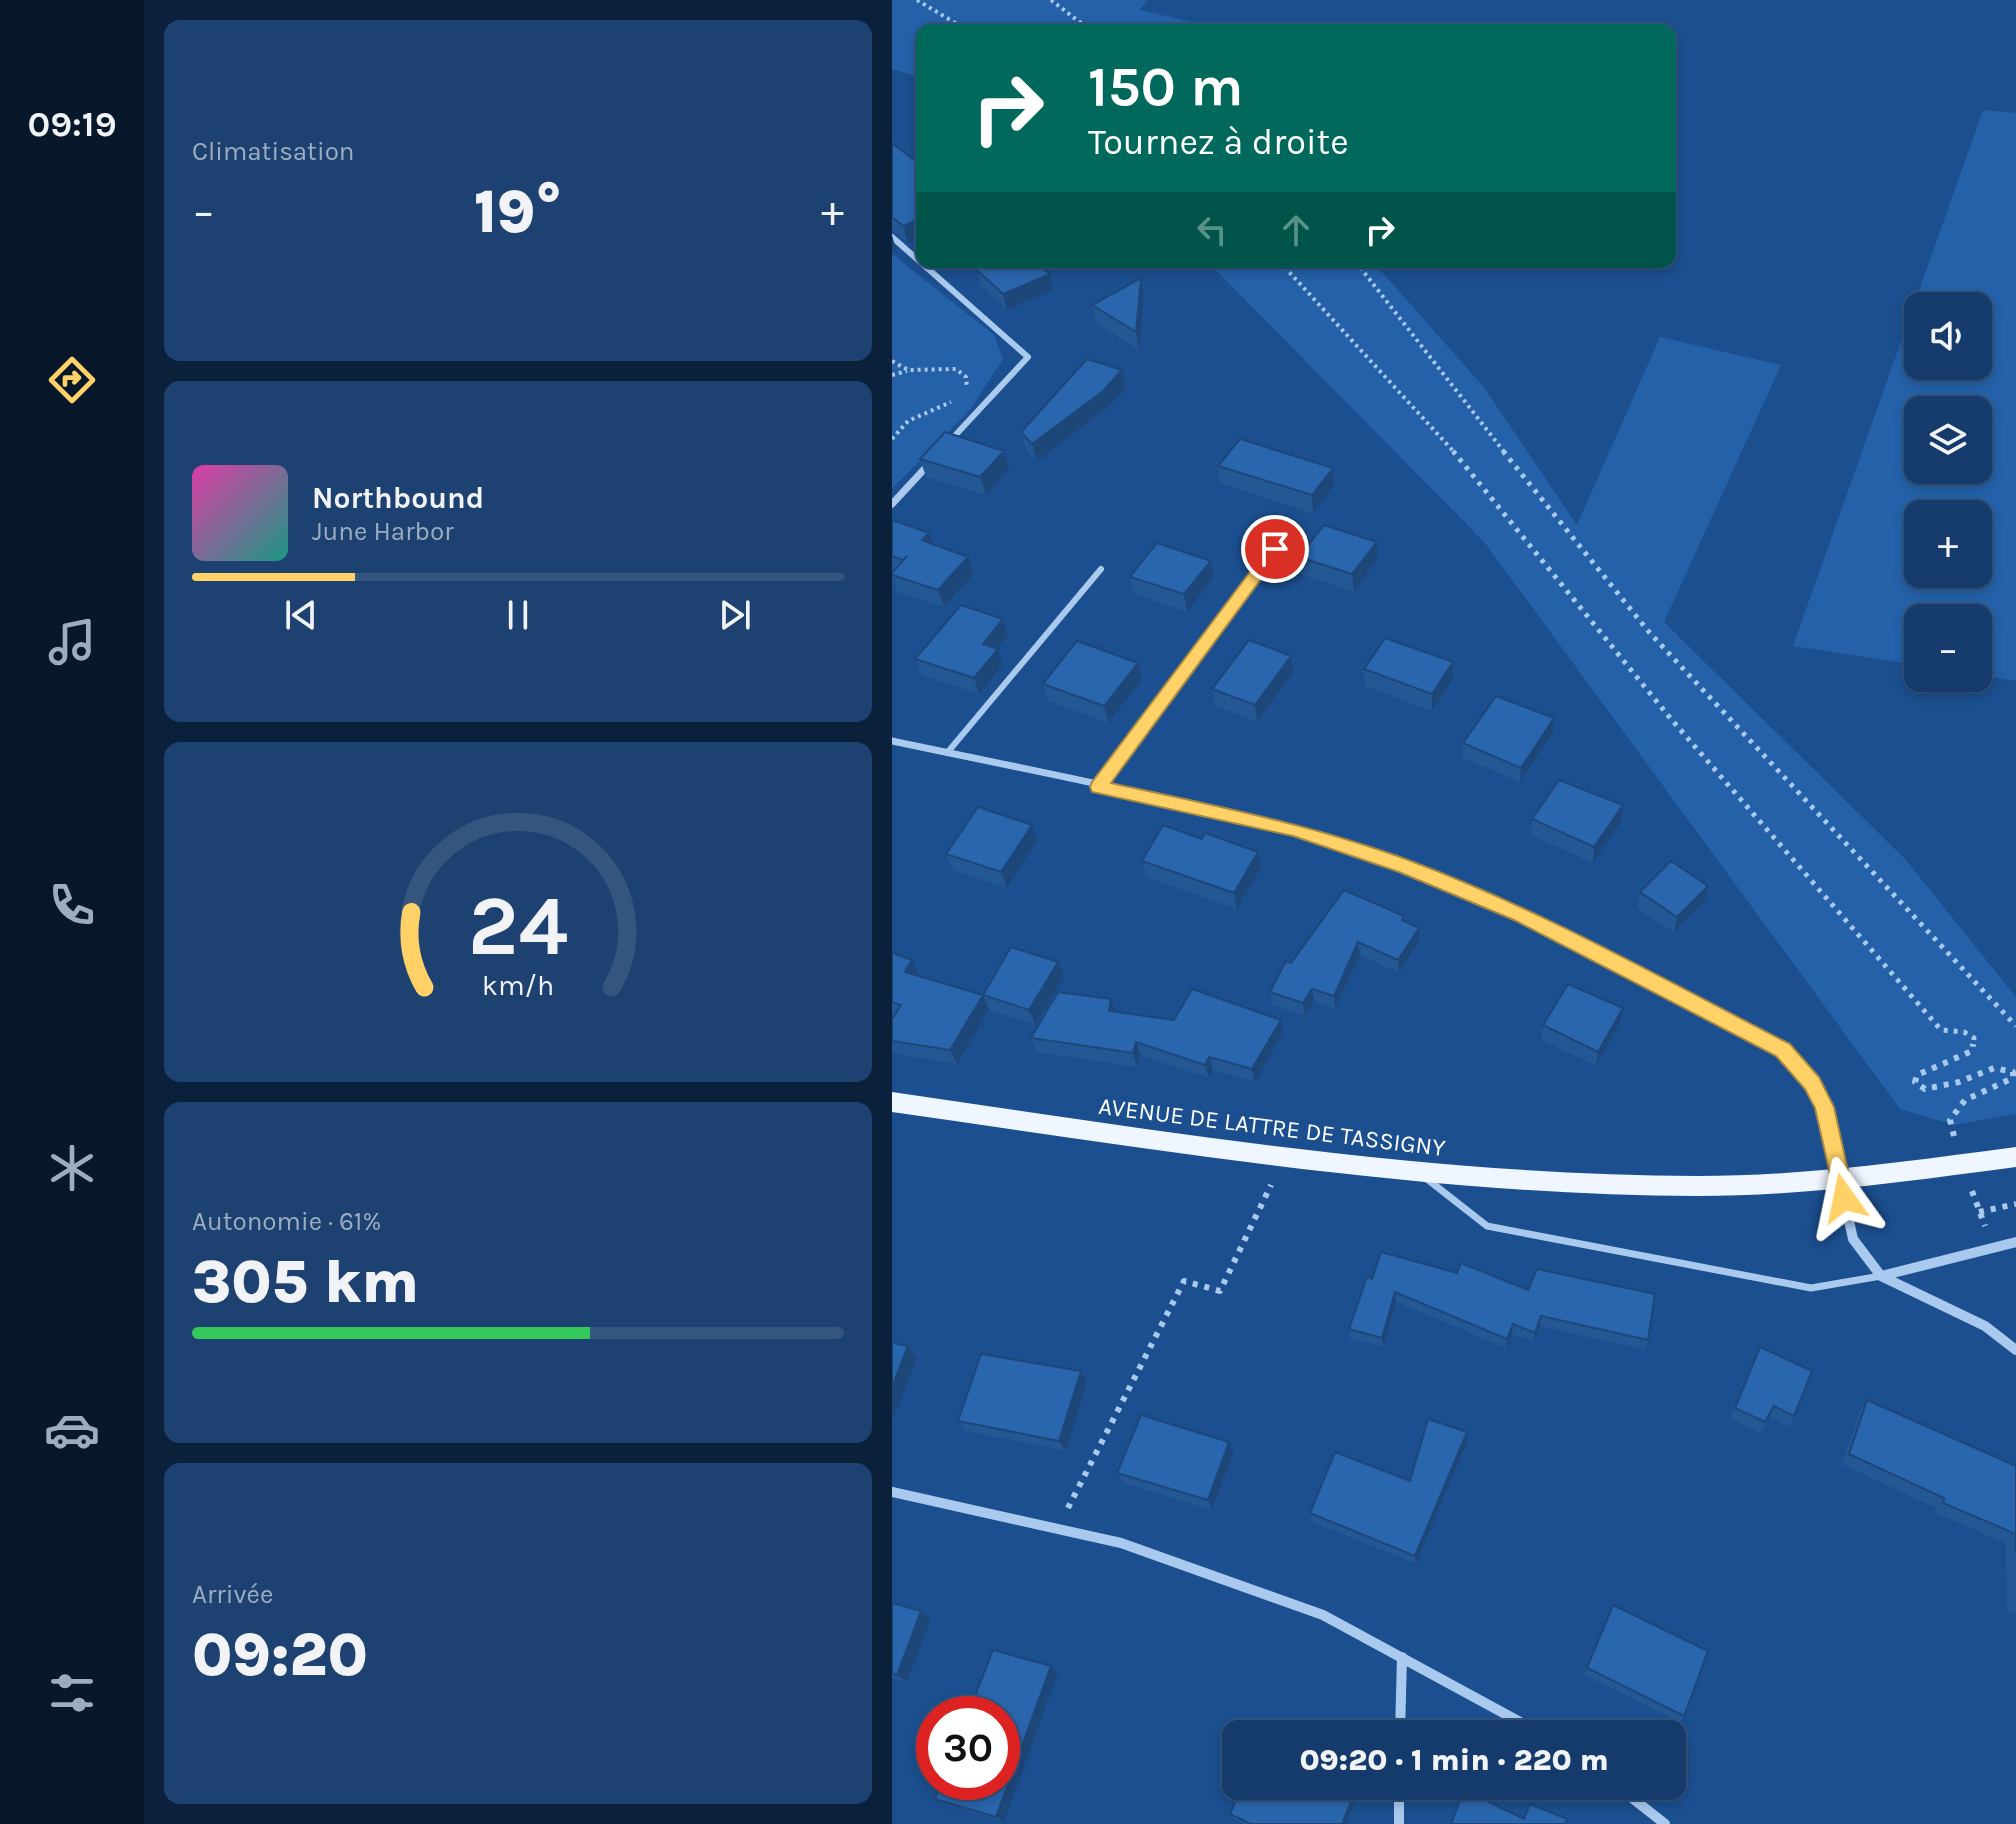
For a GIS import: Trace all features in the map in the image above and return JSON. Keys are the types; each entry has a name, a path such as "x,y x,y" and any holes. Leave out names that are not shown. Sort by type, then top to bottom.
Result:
{"main road":[{"name":"AVENUE DE LATTRE DE TASSIGNY","path":"892,1102 1272,1158 1421,1174 1698,1186 1840,1177 2016,1157"}],"street":[{"path":"892,237 916,258"},
{"path":"927,268 1028,357 944,447"},
{"path":"892,504 934,459"},
{"path":"892,741 1293,829 1405,867 1520,915 1783,1050 1812,1083 1824,1107 1853,1239 1881,1276 1985,1326 2016,1350"},
{"path":"1881,1276 2016,1242"},
{"path":"892,1492 1121,1543 1323,1615 1517,1720"},
{"path":"1400,1720 1402,1657"},
{"path":"1399,1800 1399,1824"},
{"path":"1635,1800 1665,1824"}],"lane":[{"path":"1098,787 1275,549"},
{"path":"947,753 1101,569"},
{"path":"1421,1174 1487,1226 1811,1288 1881,1276"}],"path":[{"path":"917,0 957,24"},
{"path":"1051,0 1082,24"},
{"path":"1286,268 1434,427 1671,719 1941,1030 1964,1032 1974,1038 1972,1051 1922,1071 1915,1082 1919,1087 1925,1089 1962,1081 1991,1067 2005,1067 2013,1072 2013,1078 1965,1100 1950,1120 1963,1164"},
{"path":"1361,268 1649,632 2016,1026"},
{"path":"892,361 908,370"},
{"path":"892,375 908,370 956,369 966,377 967,389 946,406 908,421 892,439"},
{"path":"1058,1529 1184,1281 1220,1291 1273,1183 1263,1181 1272,1158"},
{"path":"1979,1212 2016,1204"}],"shaded area":[{"path":"892,0 1148,0 1139,10 1201,24 916,24 916,76 892,69"},
{"path":"1983,110 2016,113 2016,681 1992,677 1992,604 1904,604 1904,663 1793,646 1904,333 1904,380 1992,380 1992,292 1918,292"},
{"path":"892,254 994,335 1003,359 970,410 892,489"},
{"path":"1214,268 1378,268 1483,386 1577,525 1660,337 1781,365 1664,622 1906,860 2016,997 2016,1114 1954,1125 1900,1109 1485,543"}],"building":[{"path":"892,143 916,161 916,221 903,226 892,217"},
{"path":"1042,268 1050,274 1003,294 977,270"},
{"path":"1141,278 1136,332 1092,305"},
{"path":"1087,359 1122,370 1103,391 1032,444 1021,432"},
{"path":"945,432 1004,451 980,477 920,459"},
{"path":"1240,439 1333,468 1312,495 1218,466"},
{"path":"892,520 929,533 922,540 968,557 938,590 892,575 907,556 903,560 892,556"},
{"path":"1324,525 1377,542 1352,574 1299,557"},
{"path":"1157,543 1211,561 1184,594 1130,577"},
{"path":"961,605 1003,619 983,644 998,649 974,678 915,659"},
{"path":"1385,638 1453,662 1432,694 1364,669"},
{"path":"1249,640 1291,656 1255,705 1212,689"},
{"path":"1077,641 1138,663 1104,706 1043,684"},
{"path":"1496,696 1554,718 1521,768 1463,743"},
{"path":"1559,780 1623,805 1594,847 1532,819"},
{"path":"978,807 1032,825 1001,872 946,854"},
{"path":"1163,825 1202,839 1205,833 1258,852 1234,893 1142,861"},
{"path":"1671,861 1708,886 1677,917 1640,892"},
{"path":"1344,890 1404,916 1402,920 1419,928 1398,960 1358,942 1334,996 1312,989 1303,1003 1270,992 1286,961 1291,963"},
{"path":"1011,947 1058,962 1029,1010 983,995"},
{"path":"892,953 912,960 905,972 983,995 950,1050 892,1041 892,1019 901,1005 892,1002"},
{"path":"1568,984 1623,1008 1598,1052 1543,1025"},
{"path":"1192,989 1281,1020 1252,1069 1209,1057 1205,1065 1136,1042 1133,1053 1031,1038 1058,992 1111,999 1109,1011 1174,1020"},
{"path":"1381,1252 1457,1273 1461,1263 1528,1290 1537,1269 1655,1294 1648,1340 1541,1316 1535,1333 1513,1324 1507,1339 1395,1292 1382,1338 1349,1329 1367,1277 1372,1279"},
{"path":"892,1343 908,1346 892,1387"},
{"path":"1760,1347 1812,1371 1794,1416 1774,1406 1765,1422 1735,1408"},
{"path":"981,1354 1081,1371 1059,1441 958,1421"},
{"path":"1867,1400 2016,1466 2016,1534 1943,1503 1944,1498 1849,1454"},
{"path":"1141,1415 1229,1442 1208,1500 1117,1473"},
{"path":"1428,1419 1467,1432 1415,1556 1310,1513 1335,1452 1410,1481"},
{"path":"892,1603 921,1611 897,1675 892,1673"},
{"path":"1613,1605 1708,1651 1684,1716 1587,1668"},
{"path":"993,1650 1051,1666 1020,1751 1020,1696 975,1696"},
{"path":"938,1800 1002,1800 996,1817"},
{"path":"1236,1800 1351,1800 1342,1824 1251,1824 1230,1814"},
{"path":"1460,1800 1485,1800 1524,1819 1530,1804 1567,1819 1565,1824 1451,1824"}],"route":[{"path":"1275,549 1098,787 1293,829 1405,867 1520,915 1783,1050 1812,1083 1824,1107 1844,1198"}]}
